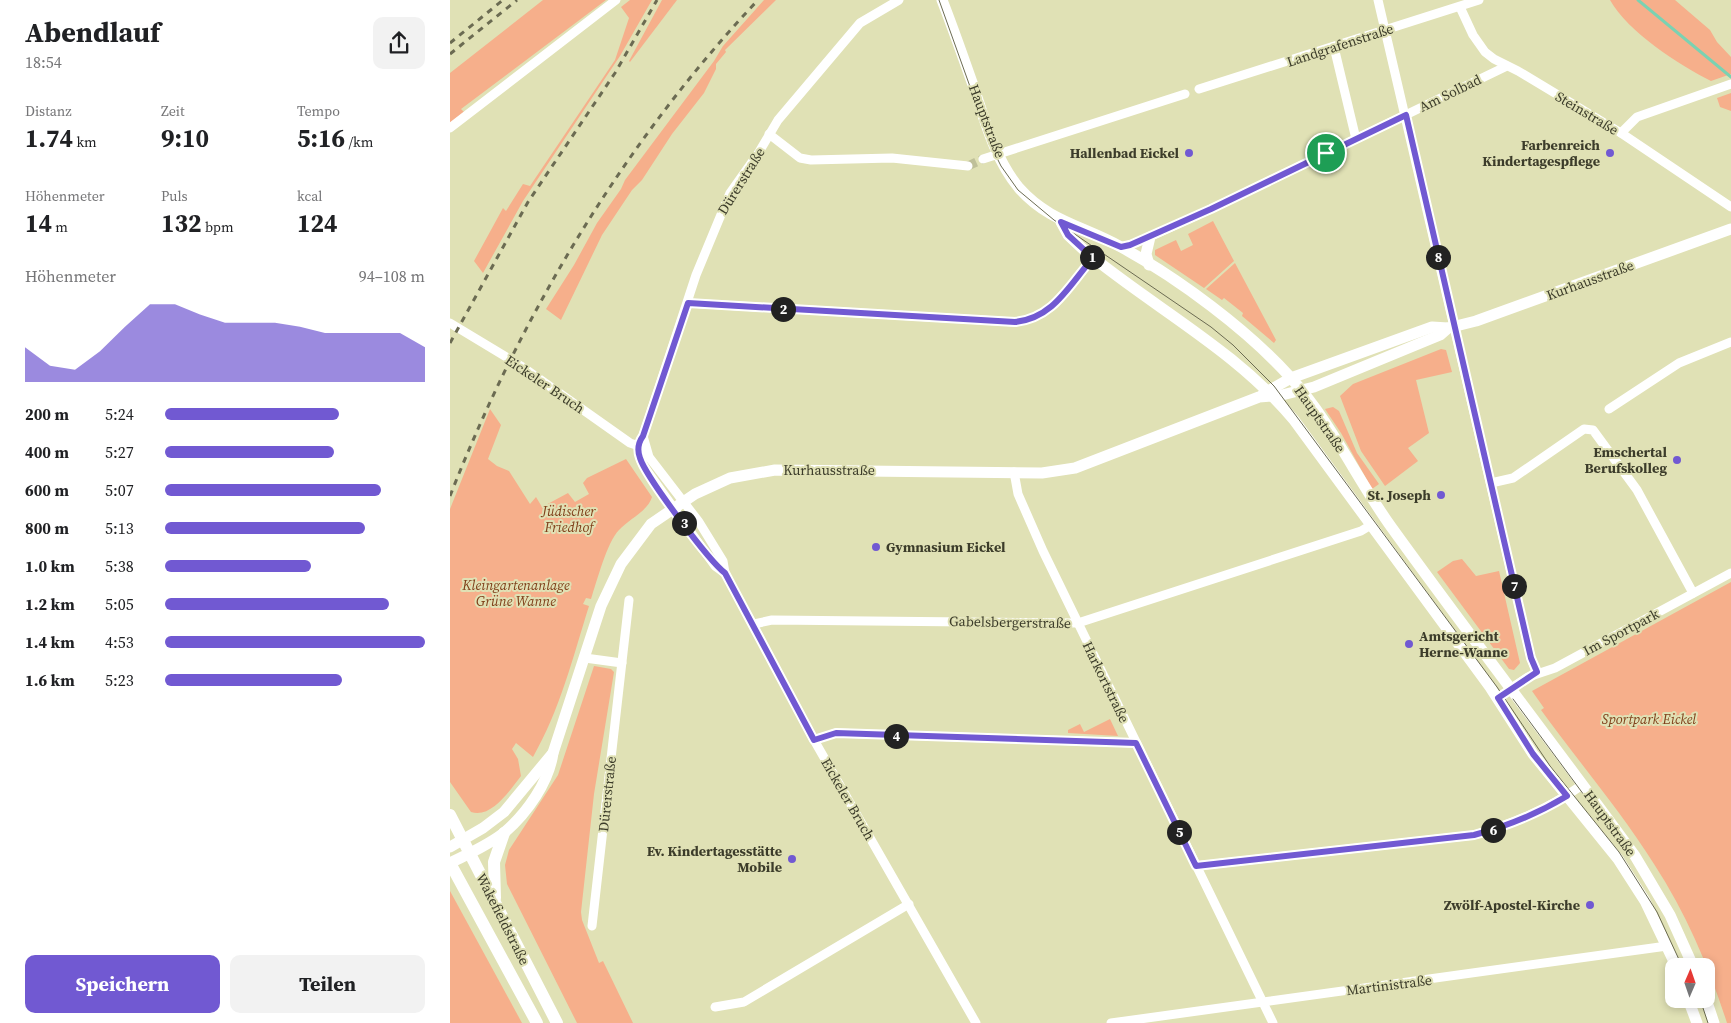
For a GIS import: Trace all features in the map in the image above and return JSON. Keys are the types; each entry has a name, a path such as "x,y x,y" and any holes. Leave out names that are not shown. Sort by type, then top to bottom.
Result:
{"main road":[{"name":"Wakefieldstraße","path":"450,815 557,1023"},
{"path":"495,903 494,862 504,833"},
{"name":"Wakefieldstraße","path":"450,863 537,1023"}],"street":[{"path":"450,128 616,0"},
{"name":"Dürerstraße","path":"643,436 696,275 724,204 778,120 860,24 899,0"},
{"name":"Hauptstraße","path":"942,0 998,154 1020,189 1061,222 1121,247 1225,318 1291,378 1302,391 1357,473 1377,507 1654,886 1689,958"},
{"path":"1378,0 1406,115 1451,328 1491,483 1531,658 1537,672"},
{"name":"Landgrafenstraße","path":"1200,90 1480,0"},
{"name":"Steinstraße","path":"1460,7 1473,36 1485,52 1621,133 1731,207"},
{"path":"1334,47 1356,139"},
{"name":"Am Solbad","path":"1121,247 1150,237 1506,66"},
{"path":"1621,133 1637,117 1731,84"},
{"path":"983,160 1185,94"},
{"path":"769,134 800,158 811,160 892,158 968,166"},
{"name":"Hauptstraße","path":"1061,222 1068,235 1093,258 1206,339 1294,420 1498,698 1533,754 1600,833 1645,901 1672,958"},
{"name":"Kurhausstraße","path":"1266,395 1302,391 1440,335 1451,328 1731,229"},
{"path":"1149,265 1146,254 1150,237"},
{"path":"688,303 1015,322 1030,320 1049,310 1093,258"},
{"name":"Eickeler Bruch","path":"450,323 521,366 630,443 642,447 684,501 722,561 725,573 754,624 814,740 976,1023"},
{"name":"Kurhausstraße","path":"450,863 504,833 516,821 538,790 551,766 553,753 604,600 625,556 651,524 684,501 730,478 774,470 1055,472 1075,468 1266,395 1291,378 1432,327 1451,328"},
{"path":"1609,409 1679,363 1731,342"},
{"path":"1491,483 1513,478 1584,429 1592,430 1638,490 1693,593"},
{"name":"Eickeler Bruch","path":"643,436 643,465 715,566 725,573"},
{"name":"Harkortstraße","path":"1014,472 1018,494 1025,511 1273,1023"},
{"name":"Gabelsbergerstraße","path":"754,624 772,620 1078,623 1361,531 1371,525"},
{"name":"Im Sportpark","path":"1510,689 1537,672 1555,668 1731,573"},
{"name":"Dürerstraße","path":"592,926 629,600"},
{"path":"585,658 622,663"},
{"path":"1498,698 1510,689"},
{"path":"814,740 836,733 1136,743"},
{"name":"Kurhausstraße","path":"450,846 463,840 504,812 553,753"},
{"path":"1196,866 1474,835 1510,826 1538,813 1582,785"},
{"path":"715,1007 744,1002 908,904"},
{"name":"Martinistraße","path":"1111,1023 1262,1000 1428,980 1667,946"},
{"path":"1691,1008 1697,1023"},
{"path":"1709,1008 1714,1023"}],"green space":[{"path":"543,0 606,0 461,109 464,112 450,123 450,73"},
{"path":"630,0 652,0 620,56 523,201 483,273 474,261 503,208 506,211 523,184 530,186 615,60 629,18 621,7"},
{"path":"662,0 677,0 630,62 629,61"},
{"path":"764,0 776,0 725,50 726,52 716,64 716,69 704,93 672,134 642,180 632,190 602,235 561,320 546,309 574,265 597,223 621,189 625,180 714,61 723,46"},
{"path":"1610,0 1675,0 1710,30 1717,42 1731,57 1731,74 1711,81 1684,66 1641,35 1618,12"},
{"path":"1731,93 1731,111 1720,107 1717,98"},
{"path":"1213,221 1234,261 1204,288 1155,255 1155,250 1176,240 1181,251 1193,245 1188,234"},
{"path":"1235,263 1276,340 1274,343 1242,316 1243,313 1224,298 1222,300 1206,289"},
{"path":"1441,349 1446,350 1452,372 1416,380 1429,433 1408,448 1418,461 1385,486 1361,451 1340,396 1353,384"},
{"path":"1333,407 1339,411 1357,453 1379,484 1372,489 1341,433 1325,409"},
{"name":"Kleingartenanlage Grüne Wanne","path":"490,409 501,425 488,459 497,466 509,471 530,504 536,497 542,507 568,493 575,502 589,494 583,483 587,478 626,459 652,497 647,507 623,526 610,543 591,599 586,598 583,604 589,606 558,702 543,739 533,757 516,743 512,749 518,759 521,776 499,802 486,811 478,813 471,812 450,782 450,509"},
{"path":"1462,559 1476,576 1499,571 1520,663 1514,670 1509,669 1437,572 1453,561"},
{"name":"Sportpark Eickel","path":"1731,582 1731,1023 1727,1023 1715,989 1715,958 1703,958 1666,883 1627,824 1541,710 1544,708 1532,691"},
{"path":"594,666 611,669 614,672 594,794 581,912 582,920 599,963 603,961 633,1023 577,1023 507,884 505,865 509,850 558,775"},
{"path":"1110,719 1118,736 1068,733 1068,730 1080,724 1084,732"},
{"path":"450,891 522,1023 450,1023"}],"waterway":[{"path":"1638,0 1731,77"}],"tunnel":[{"path":"968,166 983,159"}],"tram line":[{"path":"939,0 992,148 1001,166 1018,190 1054,220 1211,327 1233,345 1274,386 1497,687 1550,766 1619,852 1657,912 1678,958"},
{"path":"1513,699 1601,818"},
{"path":"1703,1008 1708,1023"}],"railway":[{"path":"450,43 503,0"},
{"path":"450,54 517,0"},
{"path":"450,343 528,202 615,73 657,0"},
{"path":"450,496 509,362 543,297 580,233 620,172 663,112 709,55 758,0"}],"place":[{"name":"Hallenbad Eickel","path":"1189,153"},
{"name":"Farbenreich Kindertagespflege","path":"1610,153"},
{"name":"Emschertal Berufskolleg","path":"1677,460"},
{"name":"St. Joseph","path":"1441,495"},
{"name":"Gymnasium Eickel","path":"876,547"},
{"name":"Amtsgericht Herne-Wanne","path":"1409,644"},
{"name":"Ev. Kindertagesstätte Mobile","path":"792,859"},
{"name":"Zwölf-Apostel-Kirche","path":"1590,905"}],"route":[{"path":"1406,115 1531,658 1537,672 1498,698 1533,754 1567,796 1538,813 1510,826 1474,835 1196,866 1136,743 836,733 824,735 814,740 754,624 725,573 715,566 673,509 643,465 638,452 639,441 643,436 688,303 1015,322 1030,320 1049,310 1093,258 1068,235 1061,222 1078,227 1121,247 1130,245 1211,209 1326,153 1406,115"}],"park label":[{"name":"Jüdischer Friedhof","path":"569,520"}]}
